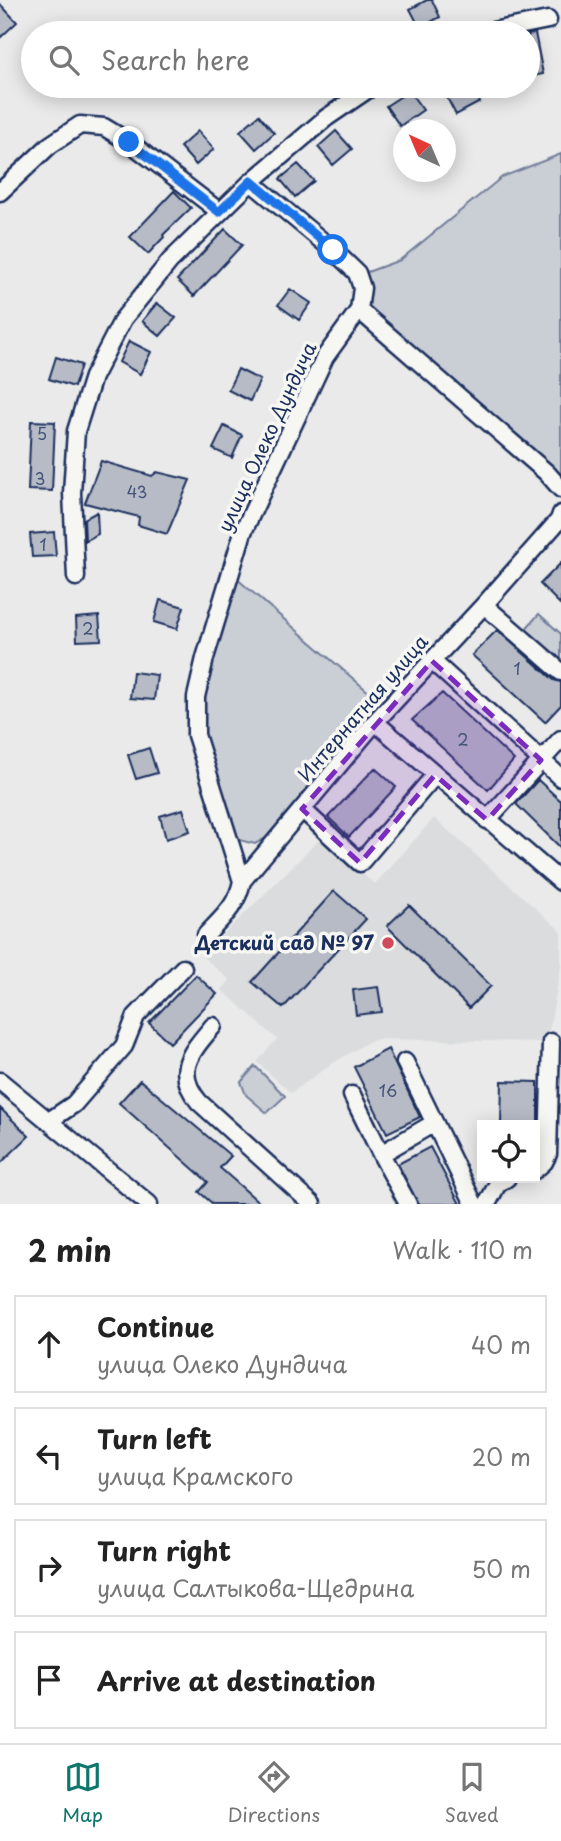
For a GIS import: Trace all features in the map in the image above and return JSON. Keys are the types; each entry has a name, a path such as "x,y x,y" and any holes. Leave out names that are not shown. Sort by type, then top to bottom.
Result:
{"street":[{"path":"540,22 548,20"},
{"path":"76,577 72,493 76,431 93,377 123,319 170,261 251,181 326,118 355,98"},
{"path":"0,192 50,145 80,125 104,128 129,142 219,212"},
{"path":"251,181 357,273 362,288 359,310 547,473 561,489"},
{"name":"улица Олеко Дундича","path":"242,881 196,734 196,697 205,657 243,532 325,357 359,310"},
{"name":"Интернатная улица","path":"206,935 230,910 239,896 242,881 375,722 484,605 559,520 561,514"},
{"path":"484,605 561,672"},
{"path":"432,661 561,778"},
{"path":"375,722 561,883"},
{"path":"487,820 561,739"},
{"path":"302,810 359,863 435,775"},
{"path":"49,1121 74,1104 124,1046 136,1016 183,968"},
{"path":"213,1026 193,1049 187,1062 189,1090 312,1204"},
{"path":"547,1165 556,1061 551,1042"},
{"path":"405,1062 474,1204"},
{"path":"0,1081 149,1204"},
{"path":"352,1095 408,1204"},
{"path":"381,1154 434,1123"},
{"path":"487,1204 500,1183"}],"highlighted area":[{"path":"432,661 541,760 487,820 435,775 360,863 302,809"}],"shaded area":[{"path":"561,154 561,475 365,309 362,274 400,260 502,177"},
{"path":"236,578 385,706 266,838 255,844 239,840 235,833 200,728 198,708"},
{"path":"539,614 561,634 561,665 522,633"},
{"name":"Детский сад № 97","path":"434,818 561,931 561,966 547,1042 379,1039 368,1042 330,1065 291,1093 257,1062 277,1039 222,990 230,980 202,956 319,840 375,884"},
{"path":"255,1066 285,1096 267,1113 246,1095 241,1082"}],"building":[{"path":"432,0 440,17 433,21 416,21 410,9"},
{"path":"0,4 17,22 0,38"},
{"path":"398,98 414,98 423,110 410,119 395,119 386,106"},
{"path":"447,98 478,98 480,102 456,115"},
{"path":"259,115 274,133 256,149 240,131"},
{"path":"198,131 214,149 196,165 180,147"},
{"path":"336,131 352,149 333,165 318,147"},
{"path":"298,164 314,181 295,197 280,179"},
{"path":"174,191 191,208 148,254 130,237"},
{"path":"225,229 242,245 194,296 177,280"},
{"path":"290,289 311,303 299,320 278,305"},
{"path":"157,303 176,318 160,336 142,321"},
{"path":"129,341 151,352 140,374 119,362"},
{"path":"56,357 81,365 74,387 49,379"},
{"path":"238,369 260,380 250,401 228,390"},
{"path":"31,421 55,422 52,491 28,490"},
{"path":"224,426 242,435 232,458 213,449"},
{"path":"101,461 152,476 157,472 190,480 167,534 138,525 139,517 85,503"},
{"path":"97,512 98,534 85,541 84,519"},
{"path":"54,532 56,556 32,557 30,534"},
{"path":"561,563 561,605 540,584"},
{"path":"160,600 184,607 177,629 154,622"},
{"path":"99,616 101,640 77,641 76,618"},
{"path":"497,630 554,680 561,682 561,705 545,722 472,655"},
{"path":"133,672 157,675 154,700 130,698"},
{"path":"442,693 514,760 488,790 412,720"},
{"path":"149,748 157,773 136,779 128,755"},
{"path":"375,768 396,787 349,837 328,817"},
{"path":"538,780 561,801 561,848 516,804"},
{"path":"183,809 190,831 166,839 160,816"},
{"path":"334,891 366,919 283,1008 252,982"},
{"path":"409,905 491,986 469,1008 387,926"},
{"path":"196,975 217,994 170,1043 149,1023"},
{"path":"378,987 382,1012 356,1015 353,990"},
{"path":"388,1049 420,1117 387,1133 354,1067"},
{"path":"140,1080 231,1156 220,1168 261,1204 213,1204 199,1192 208,1182 119,1103"},
{"path":"502,1081 538,1082 538,1120 501,1120"},
{"path":"0,1108 29,1136 0,1164"},
{"path":"430,1147 460,1204 418,1204 398,1164"}],"place":[{"name":"Детский сад № 97","path":"388,943"}],"route":[{"path":"129,142 219,212 251,181 333,250"}]}
